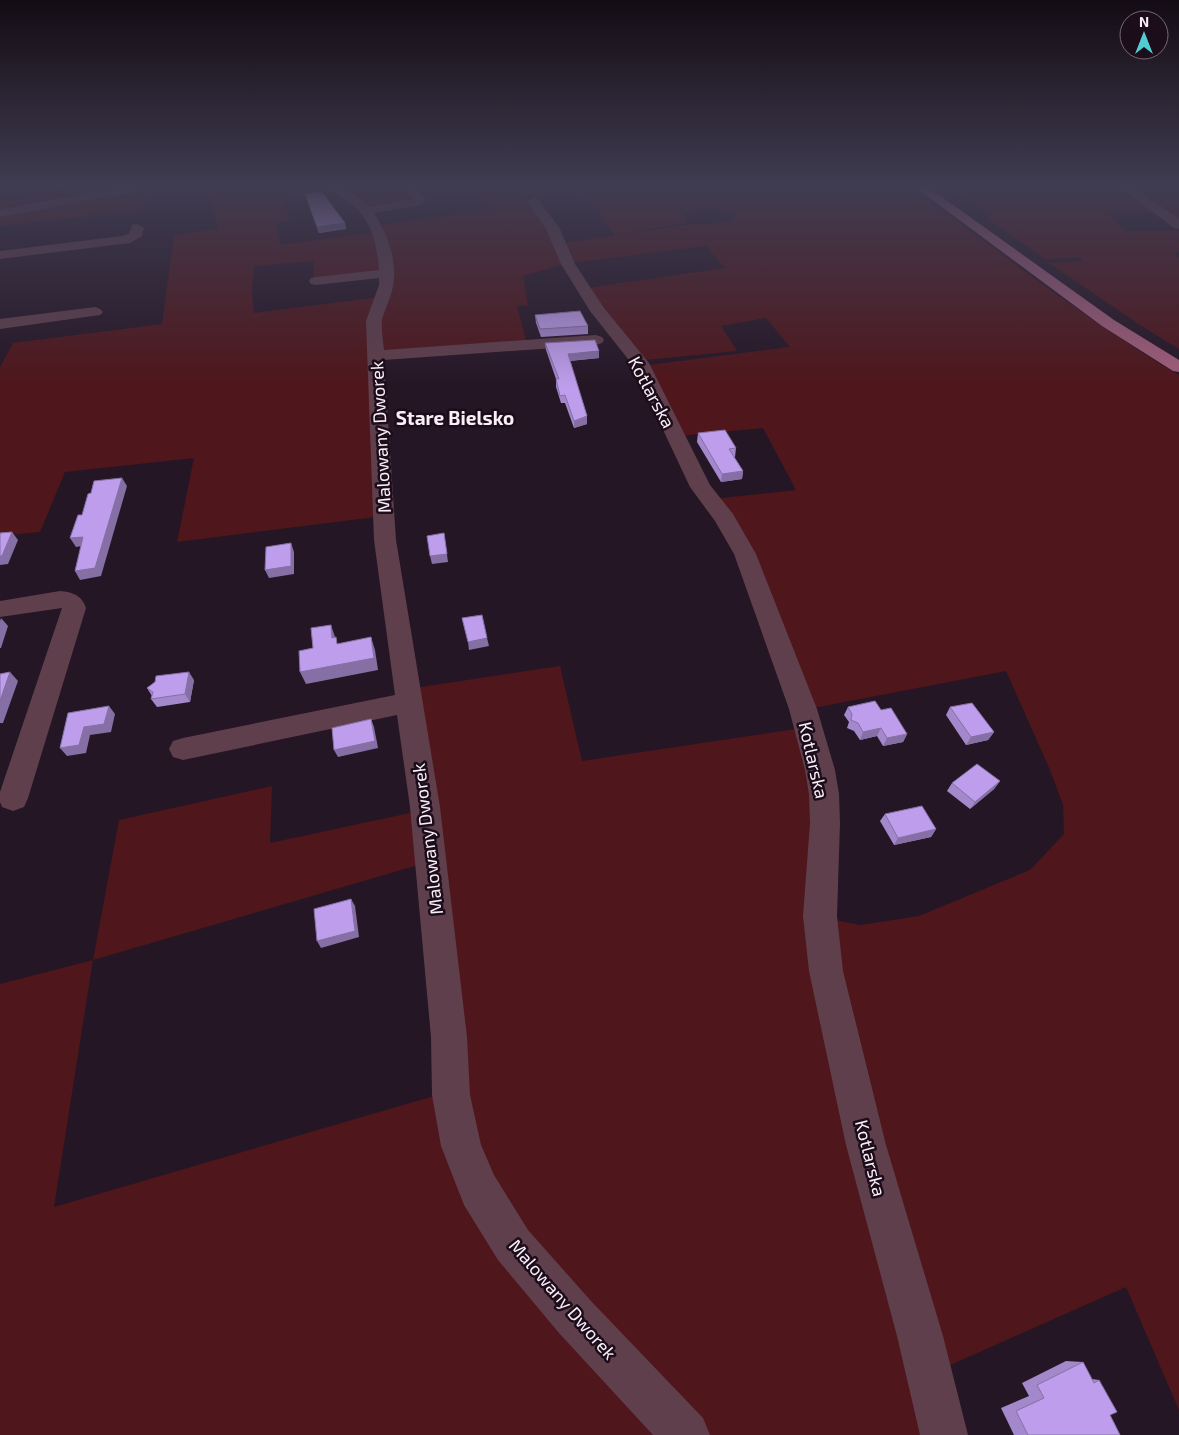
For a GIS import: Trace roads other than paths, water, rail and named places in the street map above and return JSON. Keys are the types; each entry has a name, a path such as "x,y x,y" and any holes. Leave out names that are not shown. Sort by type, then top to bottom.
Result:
{"main road":[{"path":"1013,254 1108,323 1179,367"},
{"path":"1030,254 1126,322 1179,353"}],"street":[{"name":"Malowany Dworek","path":"383,254 386,273 383,297 374,321 385,540 429,845 449,1037 451,1095 460,1146 479,1190 513,1245 575,1317 686,1435"},
{"name":"Kotlarska","path":"564,254 598,311 640,363 700,487 735,535 745,554 803,709 820,770 824,794 825,823 820,916 826,971 866,1145 920,1336 944,1435"},
{"path":"316,281 386,273"},
{"path":"0,324 95,312"},
{"path":"376,356 596,340"},
{"path":"0,609 60,599 68,600 73,604 74,608 13,798"},
{"path":"183,749 409,702"}],"district":[{"name":"Stare Bielsko","path":"455,417"}]}
